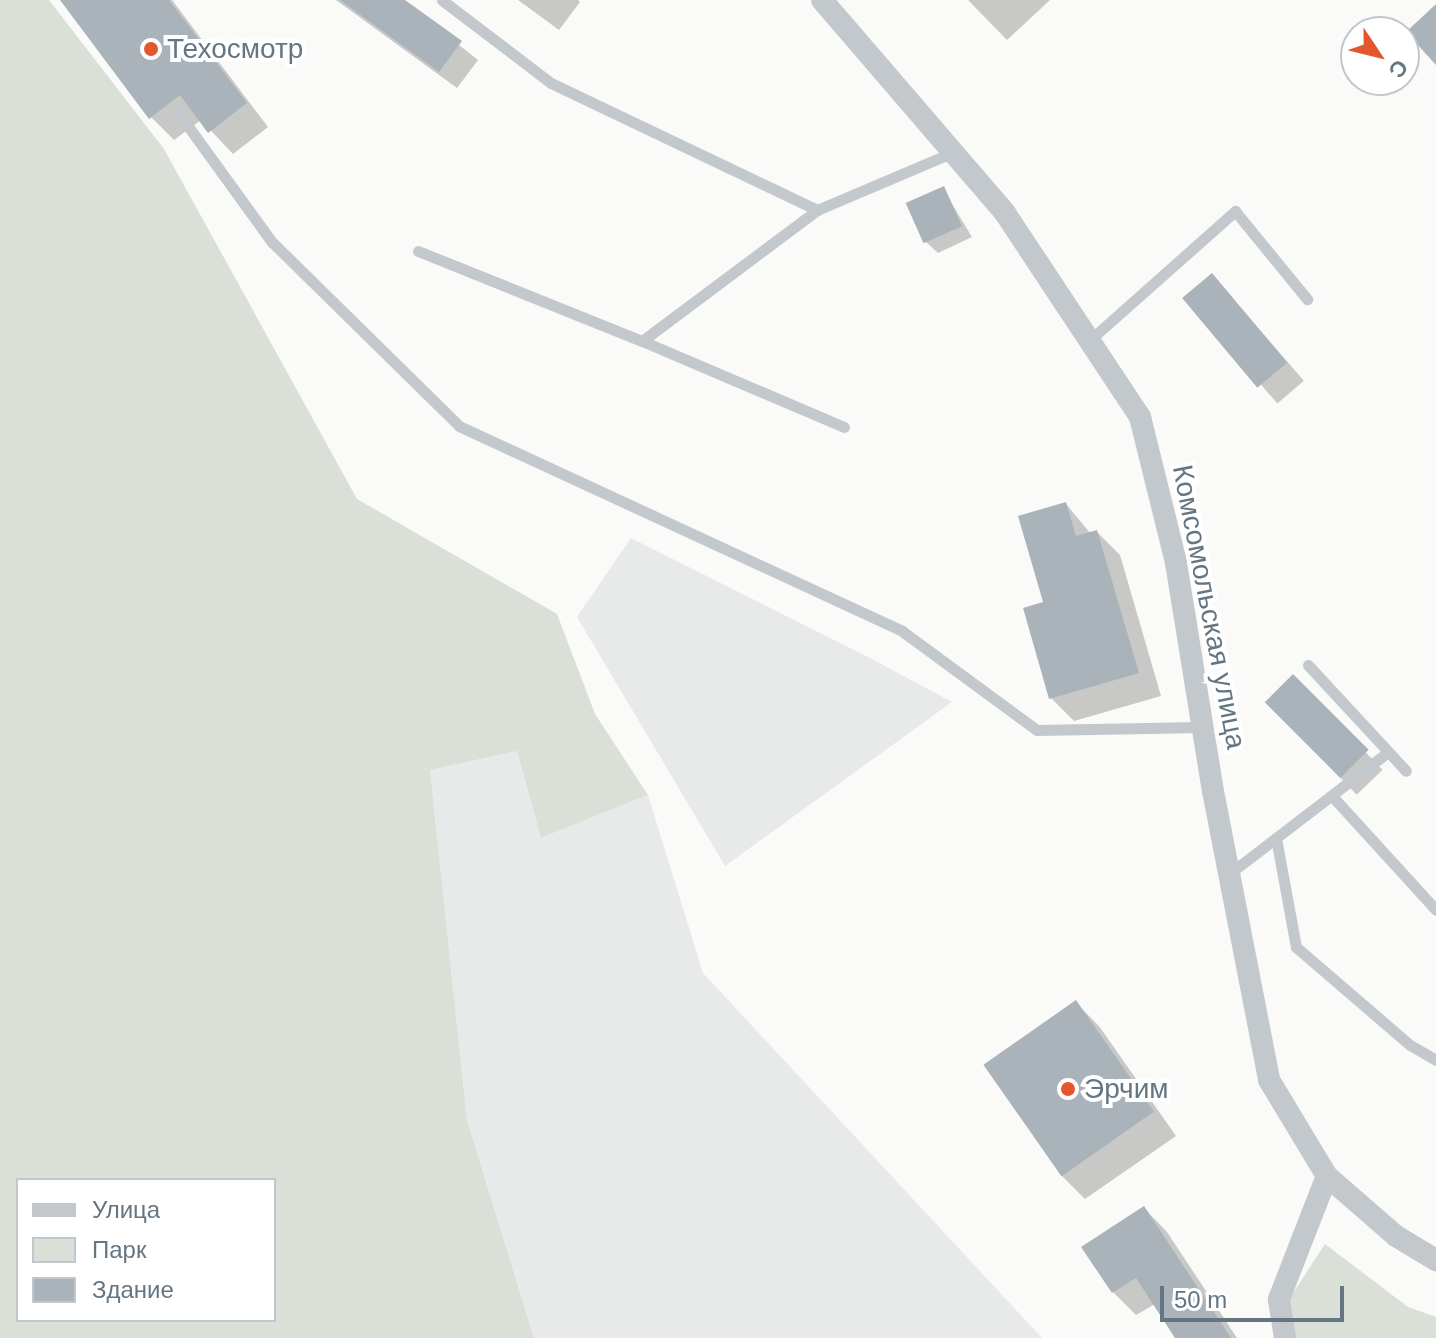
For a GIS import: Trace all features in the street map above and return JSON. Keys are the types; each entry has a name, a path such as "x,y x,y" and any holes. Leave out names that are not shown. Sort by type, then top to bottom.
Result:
{"street":[{"name":"Комсомольская улица","path":"822,0 957,151 1091,339 1140,417 1176,563 1202,727 1269,1080 1327,1176 1396,1236 1436,1260"},
{"path":"1285,1338 1279,1299 1327,1176"}],"lane":[{"path":"442,0 551,83 817,210"},
{"path":"177,111 272,242 459,426 902,631 1037,730 1202,727"},
{"path":"642,341 817,210 957,151"},
{"path":"1091,339 1235,211 1307,299"},
{"path":"418,251 844,427"},
{"path":"1308,665 1406,771"},
{"path":"1229,874 1388,752"},
{"path":"1332,796 1436,910"},
{"path":"1276,838 1296,947 1410,1045 1436,1060"}],"shaded area":[{"path":"631,538 952,702 725,866 577,617"},
{"path":"517,751 541,838 648,795 703,973 1042,1338 534,1338 467,1120 430,770"}],"green space":[{"path":"0,0 49,0 164,149 357,499 557,614 595,714 648,795 541,838 517,751 430,770 467,1120 534,1338 0,1338"},
{"path":"1325,1244 1408,1307 1436,1317 1436,1338 1294,1338 1280,1313"}],"building":[{"name":"Техосмотр","path":"60,0 169,0 247,103 208,133 180,95 149,119"},
{"path":"340,0 405,0 462,41 439,72"},
{"path":"1436,4 1436,65 1420,47 1420,19"},
{"path":"944,186 962,226 924,243 906,203"},
{"path":"1212,273 1287,363 1257,388 1182,298"},
{"path":"1066,502 1076,536 1097,530 1139,673 1049,699 1023,608 1043,602 1018,516"},
{"path":"1293,674 1369,750 1340,778 1265,702"},
{"name":"Эрчим","path":"1076,1000 1154,1111 1061,1176 983,1065"},
{"path":"1144,1206 1231,1338 1175,1338 1136,1278 1112,1293 1081,1247"}],"place":[{"name":"Техосмотр","path":"151,49"},
{"name":"Эрчим","path":"1068,1089"}]}
